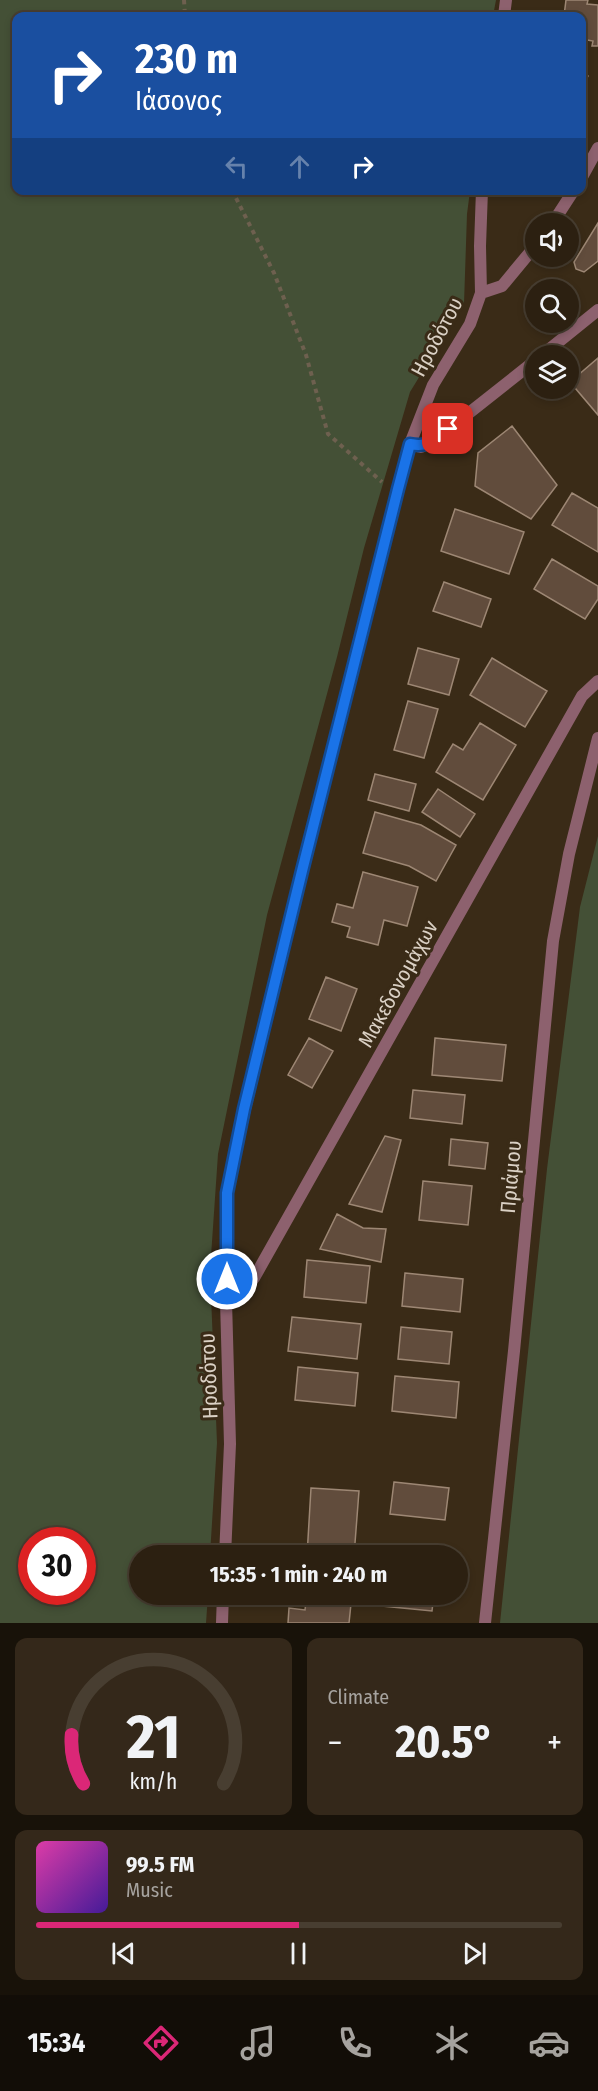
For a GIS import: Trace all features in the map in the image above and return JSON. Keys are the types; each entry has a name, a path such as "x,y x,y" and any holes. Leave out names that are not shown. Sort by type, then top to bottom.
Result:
{"street":[{"path":"586,170 598,148"},
{"name":"Ηροδότου","path":"225,1545 230,1444 226,1301 227,1193 244,1109 302,871 410,444 433,385 470,324 481,293 482,195"},
{"path":"559,213 571,195"},
{"path":"481,293 502,286 525,258"},
{"path":"555,345 598,310"},
{"path":"410,444 421,447 431,442 525,369"},
{"name":"Μακεδονομάχων","path":"226,1301 240,1295 254,1278 582,696 598,681"},
{"name":"Πριάμου","path":"485,1623 516,1339 553,941 569,854 598,738"},
{"path":"222,1623 223,1605"}],"path":[{"path":"235,195 274,273 306,355 328,434 362,462 379,481 398,489"}],"green space":[{"path":"0,0 496,0 494,12 12,12 12,195 469,195 464,304 410,392 364,548 267,915 218,1154 210,1271 217,1443 211,1545 129,1545 129,1605 207,1605 206,1623 0,1623"},
{"path":"598,836 598,1623 500,1623 547,1169 580,907"}],"building":[{"path":"566,0 588,0 587,4 598,5 598,46 592,46 593,41 586,40 586,12 564,12"},
{"path":"598,223 598,261 584,272 576,269 575,267 579,267 579,254"},
{"path":"598,358 598,415 579,393 579,374"},
{"path":"512,426 557,485 531,519 475,486 478,453"},
{"path":"572,493 598,508 598,552 552,525"},
{"path":"455,509 524,532 509,574 441,551"},
{"path":"552,559 598,586 598,599 585,619 534,589"},
{"path":"444,582 491,599 481,627 433,611"},
{"path":"418,648 459,659 449,695 408,684"},
{"path":"492,658 547,691 525,727 470,695"},
{"path":"408,701 438,709 424,758 394,750"},
{"path":"480,723 516,745 483,800 436,772 453,744 463,750"},
{"path":"375,774 416,784 409,811 368,800"},
{"path":"438,789 475,814 460,837 422,812"},
{"path":"375,812 421,825 456,845 436,881 409,866 363,853"},
{"path":"363,872 418,887 407,926 384,920 378,945 347,937 350,927 332,922 337,904 353,908"},
{"path":"326,977 357,989 341,1031 309,1019"},
{"path":"309,1038 333,1051 312,1088 288,1075"},
{"path":"435,1038 506,1045 502,1081 432,1075"},
{"path":"413,1090 465,1095 462,1124 410,1118"},
{"path":"385,1136 401,1140 382,1212 349,1204"},
{"path":"451,1139 488,1143 485,1169 449,1165"},
{"path":"423,1181 472,1186 468,1225 419,1220"},
{"path":"337,1214 363,1228 386,1229 381,1262 320,1249"},
{"path":"307,1260 370,1266 366,1303 304,1297"},
{"path":"405,1273 463,1279 460,1312 402,1306"},
{"path":"292,1317 361,1324 357,1359 288,1351"},
{"path":"401,1327 452,1332 449,1364 398,1359"},
{"path":"298,1367 358,1373 355,1406 295,1400"},
{"path":"395,1376 459,1382 456,1418 392,1411"},
{"path":"394,1482 449,1488 445,1520 390,1514"},
{"path":"311,1488 359,1491 355,1545 308,1545"},
{"path":"306,1605 351,1605 349,1623 288,1623 289,1608 305,1610"},
{"path":"372,1605 433,1605 432,1611"}],"route":[{"path":"227,1279 227,1193 244,1109 398,489 410,444 421,447 448,429"}]}
